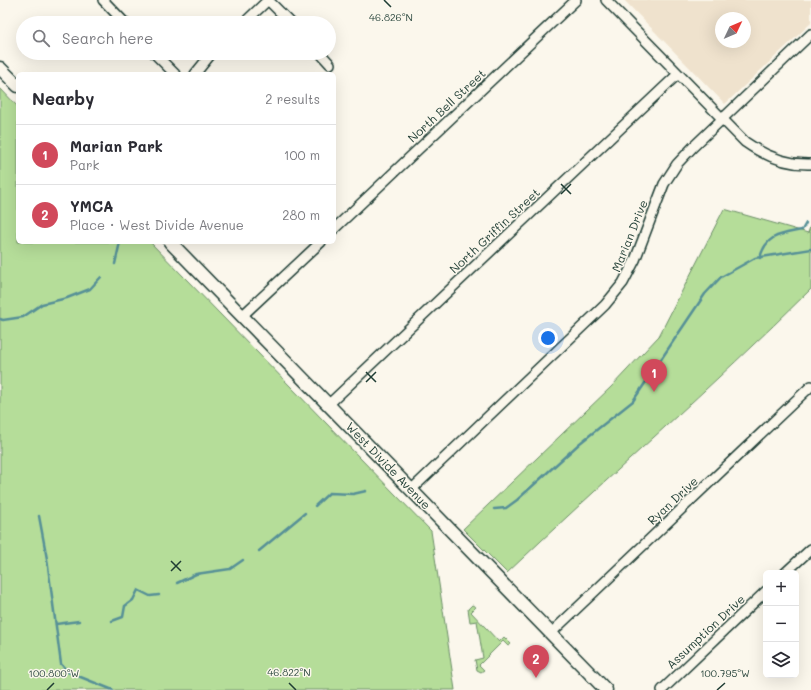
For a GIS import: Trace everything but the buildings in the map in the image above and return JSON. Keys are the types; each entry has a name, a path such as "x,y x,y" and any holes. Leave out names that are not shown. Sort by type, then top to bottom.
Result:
{"street":[{"path":"103,0 118,16"},
{"path":"251,16 268,0 283,16"},
{"name":"North Bell Street","path":"336,227 576,0"},
{"path":"606,0 745,142 766,155 788,163 811,164"},
{"name":"Marian Drive","path":"411,490 595,315 615,294 635,260 660,194 671,174 693,146 811,34"},
{"path":"161,60 173,72"},
{"path":"197,72 206,60"},
{"path":"326,60 330,64"},
{"path":"0,68 16,84"},
{"name":"North Griffin Street","path":"328,405 678,74"},
{"name":"West Divide Avenue","path":"172,244 606,690"},
{"path":"242,316 318,244"},
{"name":"Ryan Drive","path":"551,633 811,386"},
{"path":"789,570 811,549"},
{"name":"Assumption Drive","path":"662,690 763,594"}],"shaded area":[{"path":"624,0 811,0 811,23 725,104"}],"green space":[{"path":"0,88 16,105 16,244 152,244 431,531 455,690 0,690"},
{"path":"724,209 808,233 811,224 811,289 736,361 507,573 463,529 611,387 659,336"},
{"path":"472,605 476,607 471,612 499,642 504,637 511,644 508,646 503,641 479,665 484,670 481,672 477,670 475,660 483,658 477,621 470,622 468,609"}],"waterway":[{"path":"760,258 766,244 776,236 802,230 806,223"},
{"path":"115,264 120,244"},
{"path":"494,509 506,508 517,500 580,443 633,401 705,294 721,277 755,258 811,249"},
{"path":"0,319 3,320 23,317 42,304 67,298 90,289 101,277"},
{"path":"315,506 329,493 353,494 366,491"},
{"path":"259,551 305,513"},
{"path":"39,516 47,559 61,664 68,672 113,690"},
{"path":"177,583 196,574 230,569 243,560"},
{"path":"112,621 123,617 125,606 133,600 138,590 150,596 159,595"},
{"path":"56,624 79,621"}],"place":[{"name":"Marian Park","path":"654,392"},
{"name":"YMCA","path":"536,678"}]}
